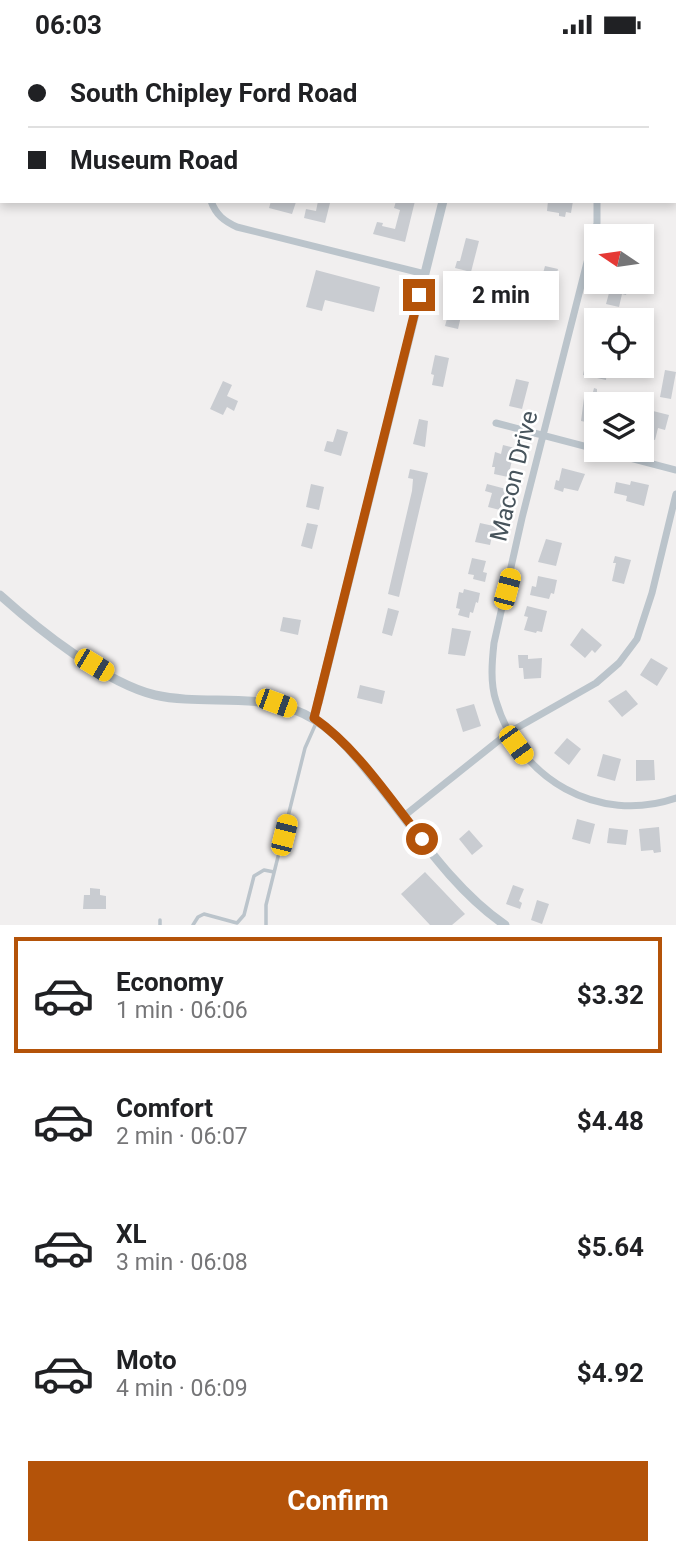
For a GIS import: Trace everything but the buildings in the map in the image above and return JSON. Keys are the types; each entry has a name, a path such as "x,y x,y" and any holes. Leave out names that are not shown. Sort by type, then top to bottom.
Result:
{"street":[{"path":"212,203 224,221 237,227 425,274"},
{"path":"316,720 443,203"},
{"name":"Macon Drive","path":"597,203 597,223 494,643 492,664 495,699 508,733 524,757 549,779 578,795 628,807 655,805 676,798"},
{"path":"496,423 676,470"},
{"path":"404,816 508,733 596,683 619,663 637,639 652,593 676,494"},
{"path":"0,595 33,624 129,686 156,695 195,700 276,703 316,720 351,751 461,887 505,925"}],"lane":[{"path":"266,925 266,905 304,748 316,720"},
{"path":"193,925 198,916 204,914 237,924 244,915 254,876 264,870 274,872"}],"route":[{"path":"419,295 314,718 351,751 422,839"}]}
